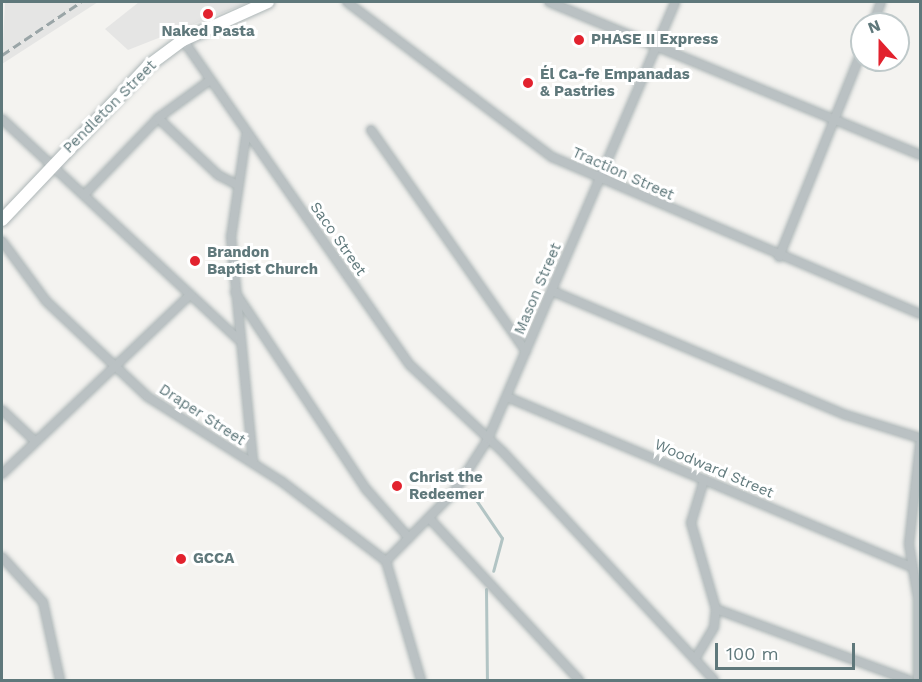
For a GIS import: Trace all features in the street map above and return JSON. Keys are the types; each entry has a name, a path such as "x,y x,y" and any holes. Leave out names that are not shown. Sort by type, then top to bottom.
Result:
{"main road":[{"name":"Pendleton Street","path":"2,220 137,76 183,40 268,2"}],"street":[{"name":"Traction Street","path":"347,2 527,141 599,179 779,257 921,314"},
{"path":"549,2 921,155"},
{"name":"Mason Street","path":"386,561 464,480 488,439 675,2"},
{"name":"Saco Street","path":"183,40 246,136 410,364 488,439 695,659 708,678"},
{"path":"779,257 853,72"},
{"path":"84,195 158,118 209,81"},
{"path":"158,118 218,175 236,184"},
{"path":"2,119 238,339"},
{"path":"370,130 526,351"},
{"path":"246,136 236,184 231,237 238,339 253,463"},
{"name":"Draper Street","path":"2,241 46,301 166,412 253,463 386,561"},
{"path":"552,291 846,415 921,438"},
{"path":"235,292 366,489 409,538"},
{"path":"2,474 34,441 190,295"},
{"name":"Woodward Street","path":"507,397 910,566"},
{"path":"2,410 34,441"},
{"path":"918,681 918,580 910,566 913,479 921,444"},
{"path":"695,659 711,632 716,609 691,523 704,480"},
{"path":"429,518 579,681"},
{"path":"2,557 43,602 60,681"},
{"path":"386,561 421,681"},
{"path":"716,609 908,681"}],"shaded area":[{"path":"5,2 98,2 2,64"},
{"path":"139,2 250,2 128,50 105,29"}],"waterway":[{"path":"472,494 502,538 493,571"},
{"path":"486,589 487,680"}],"railway":[{"path":"2,55 81,2"}],"place":[{"name":"Naked Pasta","path":"208,14"},
{"name":"PHASE II Express","path":"579,40"},
{"name":"Él Ca-fe Empanadas & Pastries","path":"528,83"},
{"name":"Brandon Baptist Church","path":"195,261"},
{"name":"Christ the Redeemer","path":"397,486"},
{"name":"GCCA","path":"181,559"}]}
